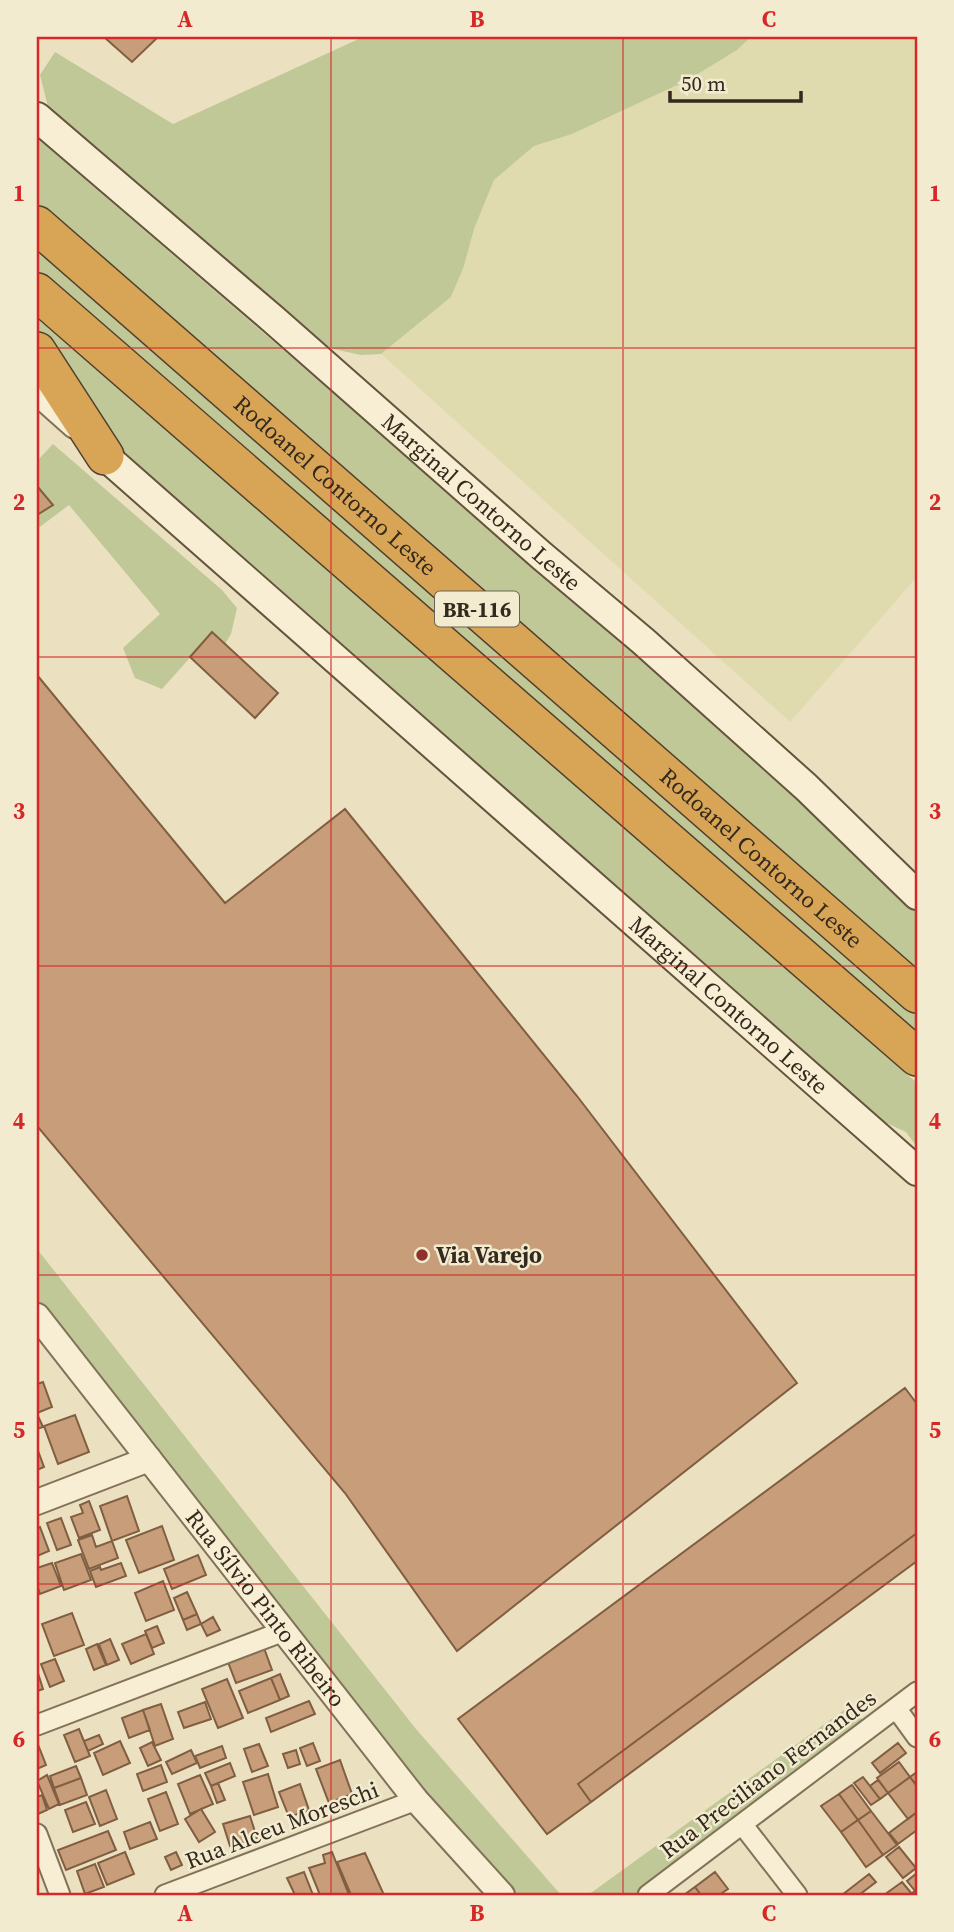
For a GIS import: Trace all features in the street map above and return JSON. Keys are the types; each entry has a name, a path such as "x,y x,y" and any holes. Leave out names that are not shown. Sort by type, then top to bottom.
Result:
{"highway":[{"name":"Rodoanel Contorno Leste","path":"37,225 917,994"},
{"name":"Rodoanel Contorno Leste","path":"37,292 917,1057"},
{"path":"37,351 104,456"}],"main road":[{"name":"Marginal Contorno Leste","path":"37,117 643,641 806,787 917,895"},
{"name":"Marginal Contorno Leste","path":"104,456 917,1171"}],"street":[{"name":"Marginal Contorno Leste","path":"37,396 104,456"},
{"name":"Rua Sílvio Pinto Ribeiro","path":"37,1315 416,1800 502,1895"},
{"path":"37,1502 149,1459"},
{"path":"37,1725 284,1631"},
{"name":"Rua Preciliano Fernandes","path":"648,1895 917,1692"},
{"path":"896,1709 917,1737"},
{"name":"Rua Alceu Moreschi","path":"165,1895 416,1800"},
{"path":"743,1824 797,1895"},
{"path":"37,1834 60,1895"}],"shaded area":[{"path":"751,37 917,37 917,577 790,722 381,354 451,297 494,180 534,146 572,134 688,80 737,50"}],"green space":[{"path":"363,37 751,37 737,50 688,80 572,134 534,146 494,180 451,297 381,354 361,355 324,347 48,107 40,75 55,52 173,124"},
{"path":"37,138 811,808 917,912 917,975 37,203"},
{"path":"37,244 769,882 917,1016 917,1045 37,277"},
{"path":"37,319 268,515 917,1083 917,1147 906,1132 867,1114 111,454 37,341"},
{"path":"53,444 222,590 237,608 231,634 225,644 212,633 162,689 135,678 123,648 160,614 69,505 37,529 37,461"},
{"path":"37,1249 416,1729 561,1895 512,1895 423,1798 37,1306"},
{"path":"844,1710 864,1720 634,1895 588,1895"}],"building":[{"path":"104,37 158,37 132,62"},
{"path":"37,486 53,505 37,515"},
{"path":"212,632 278,693 255,718 190,657"},
{"name":"Via Varejo","path":"37,675 225,903 345,809 577,1096 797,1383 457,1651 345,1493 37,1126"},
{"path":"43,1382 52,1407 37,1413 37,1384"},
{"path":"905,1388 917,1404 917,1533 578,1784 591,1802 547,1834 458,1719"},
{"path":"37,1414 43,1427 37,1429"},
{"path":"75,1415 89,1452 58,1464 44,1426"},
{"path":"37,1448 44,1467 37,1470"},
{"path":"127,1496 139,1531 112,1541 100,1506"},
{"path":"89,1501 100,1530 79,1538 71,1517 83,1513 80,1505"},
{"path":"61,1518 71,1545 57,1550 47,1523"},
{"path":"162,1526 174,1560 139,1573 126,1540"},
{"path":"40,1527 49,1551 37,1556 37,1528"},
{"path":"917,1533 917,1561 591,1802 578,1784"},
{"path":"92,1535 96,1547 112,1541 118,1558 89,1569 78,1540"},
{"path":"81,1554 91,1580 64,1590 55,1563"},
{"path":"198,1555 206,1575 172,1589 164,1569"},
{"path":"52,1563 61,1586 40,1594 37,1568"},
{"path":"121,1563 126,1576 96,1587 90,1571"},
{"path":"163,1581 174,1610 146,1621 135,1593"},
{"path":"187,1592 197,1614 183,1620 174,1598"},
{"path":"72,1613 84,1645 54,1656 42,1624"},
{"path":"197,1614 201,1624 187,1630 183,1620"},
{"path":"213,1617 220,1630 207,1636 201,1624"},
{"path":"157,1626 164,1643 152,1648 145,1631"},
{"path":"146,1634 154,1654 131,1664 122,1644"},
{"path":"110,1639 119,1660 107,1665 99,1644"},
{"path":"97,1644 106,1665 94,1670 86,1649"},
{"path":"264,1648 272,1670 236,1683 228,1662"},
{"path":"55,1659 64,1681 50,1687 41,1664"},
{"path":"37,1670 43,1689 37,1691"},
{"path":"280,1674 289,1696 280,1700 271,1678"},
{"path":"271,1678 280,1700 248,1713 239,1691"},
{"path":"227,1679 243,1718 218,1728 202,1689"},
{"path":"309,1701 315,1714 271,1732 266,1718"},
{"path":"205,1702 211,1719 184,1728 178,1712"},
{"path":"161,1704 173,1739 155,1746 143,1710"},
{"path":"143,1710 150,1730 129,1738 122,1718"},
{"path":"79,1729 90,1756 75,1762 64,1735"},
{"path":"99,1735 103,1744 88,1751 84,1741"},
{"path":"120,1741 130,1763 103,1775 94,1753"},
{"path":"37,1742 46,1765 37,1769"},
{"path":"152,1742 161,1760 148,1766 140,1748"},
{"path":"313,1743 320,1761 307,1766 300,1748"},
{"path":"898,1743 906,1753 880,1773 872,1763"},
{"path":"259,1744 268,1766 252,1772 244,1749"},
{"path":"222,1746 226,1758 200,1768 195,1756"},
{"path":"191,1750 197,1763 172,1774 166,1762"},
{"path":"296,1750 300,1764 288,1768 283,1754"},
{"path":"340,1760 352,1794 329,1803 316,1769"},
{"path":"899,1762 910,1777 888,1793 877,1778"},
{"path":"230,1763 235,1776 211,1786 205,1773"},
{"path":"161,1765 167,1782 143,1791 137,1774"},
{"path":"76,1766 81,1778 54,1788 50,1776"},
{"path":"917,1772 917,1784 916,1785 910,1777"},
{"path":"268,1774 278,1807 254,1815 243,1782"},
{"path":"47,1775 59,1804 49,1809 37,1781"},
{"path":"200,1775 213,1804 190,1814 178,1784"},
{"path":"863,1777 880,1799 871,1805 854,1783"},
{"path":"910,1777 917,1786 917,1812 908,1819 888,1793"},
{"path":"81,1778 87,1795 60,1805 54,1788"},
{"path":"878,1780 888,1793 880,1799 870,1786"},
{"path":"218,1783 225,1800 217,1803 211,1786"},
{"path":"300,1784 309,1810 289,1817 279,1792"},
{"path":"852,1785 871,1811 858,1820 839,1794"},
{"path":"106,1790 117,1819 100,1826 89,1797"},
{"path":"166,1792 178,1824 160,1831 148,1799"},
{"path":"839,1794 858,1820 841,1832 821,1806"},
{"path":"42,1795 47,1810 38,1814 37,1797"},
{"path":"86,1802 95,1824 73,1832 65,1810"},
{"path":"201,1809 215,1832 199,1842 185,1819"},
{"path":"871,1811 897,1845 883,1855 858,1820"},
{"path":"917,1812 917,1830 898,1844 889,1833"},
{"path":"250,1816 257,1838 230,1846 223,1824"},
{"path":"858,1820 883,1855 866,1867 841,1832"},
{"path":"150,1822 157,1839 130,1849 124,1832"},
{"path":"108,1831 116,1850 66,1870 58,1850"},
{"path":"899,1847 916,1868 903,1878 886,1857"},
{"path":"125,1852 134,1874 107,1885 98,1863"},
{"path":"176,1852 182,1865 171,1870 165,1857"},
{"path":"332,1852 349,1895 320,1895 309,1868 325,1863 323,1855"},
{"path":"365,1853 384,1895 351,1895 337,1862"},
{"path":"95,1864 104,1887 85,1894 77,1871"},
{"path":"304,1872 313,1895 295,1895 287,1878"},
{"path":"715,1872 728,1889 719,1895 701,1895 695,1887"},
{"path":"917,1873 917,1895 914,1895 912,1893 915,1891 907,1881"},
{"path":"869,1874 876,1882 859,1895 842,1895"},
{"path":"902,1882 912,1894 884,1895"},
{"path":"695,1887 701,1895 684,1895"}],"place":[{"name":"Via Varejo","path":"422,1255"}]}
